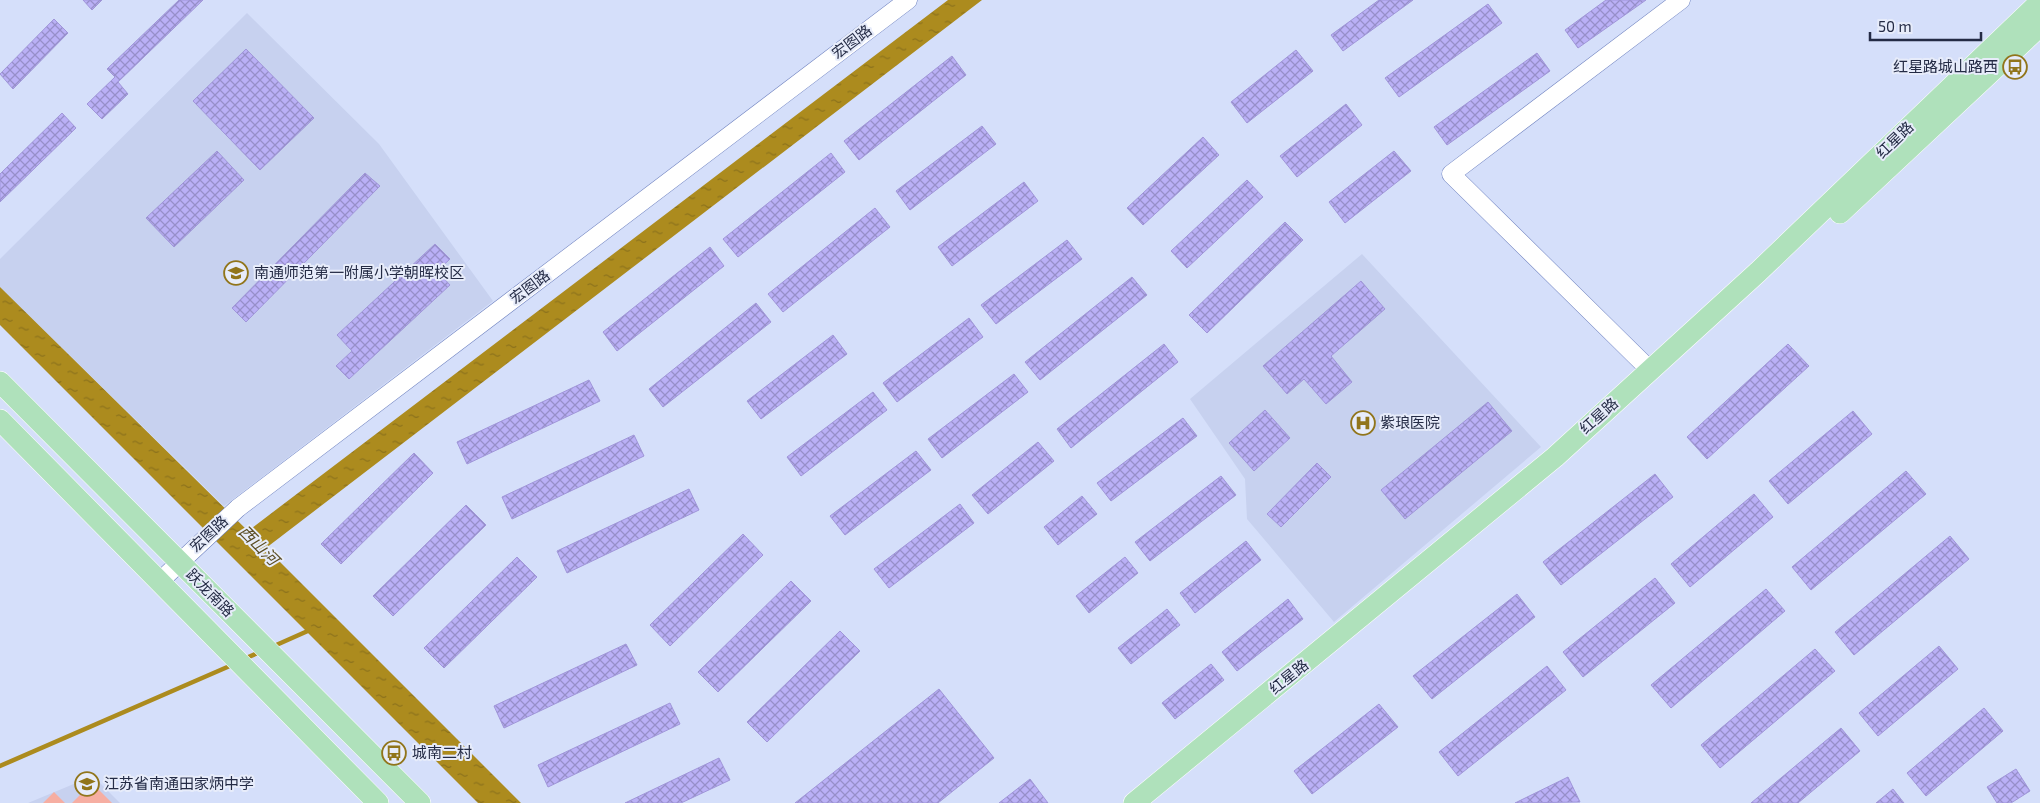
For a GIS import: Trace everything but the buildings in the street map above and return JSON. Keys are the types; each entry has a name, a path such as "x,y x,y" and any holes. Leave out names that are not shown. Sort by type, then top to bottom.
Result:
{"main road":[{"name":"红星路","path":"1134,803 1555,457 1758,272 2040,2"},
{"name":"红星路","path":"1152,803 1562,470 2040,26"},
{"name":"跃龙南路","path":"0,382 420,803"},
{"name":"跃龙南路","path":"0,420 378,803"}],"street":[{"name":"宏图路","path":"158,582 238,508 908,0"},
{"path":"1650,370 1451,174 1681,0"}],"shaded area":[{"name":"南通师范第一附属小学朝晖校区","path":"247,13 379,144 493,301 224,506 0,287 0,259"},
{"name":"紫琅医院","path":"1362,254 1541,447 1334,622 1247,519 1245,479 1190,399"},
{"name":"江苏省南通田家炳中学","path":"93,776 120,803 28,803"},
{"path":"92,783 112,803 72,803"},
{"path":"54,792 65,803 43,803"}],"water":[{"name":"西山河","path":"948,0 982,0 266,548 521,803 478,803 0,325 0,287 248,531"}],"waterway":[{"path":"274,646 310,630"},
{"path":"244,659 260,652"},
{"path":"0,766 232,665"}],"place":[{"name":"红星路城山路西","path":"2015,67"},
{"name":"南通师范第一附属小学朝晖校区","path":"236,273"},
{"name":"紫琅医院","path":"1363,423"},
{"name":"城南二村","path":"394,753"},
{"name":"江苏省南通田家炳中学","path":"87,784"}]}
